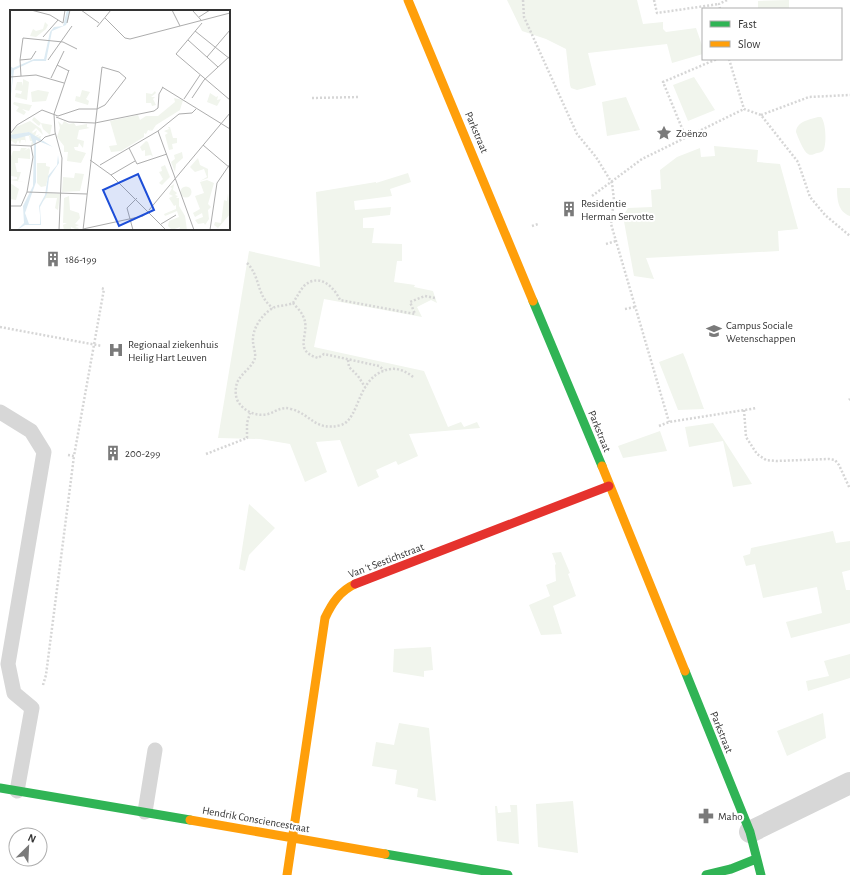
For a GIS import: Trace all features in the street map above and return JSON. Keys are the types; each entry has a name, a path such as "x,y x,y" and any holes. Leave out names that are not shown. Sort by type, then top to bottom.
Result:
{"street":[{"name":"Parkstraat","path":"408,0 510,242 750,832 761,875"},
{"name":"Van 't Sestichstraat","path":"287,875 325,618 334,599 345,588 609,486"},
{"path":"750,832 850,783"},
{"name":"Hendrik Consciencestraat","path":"0,788 508,875"},
{"path":"706,875 756,859"}],"lane":[{"path":"0,412 31,431 44,452 8,664 14,693 32,708 17,791"},
{"path":"145,812 155,750"}],"path":[{"path":"523,0 524,17 577,134 596,157 612,183 614,200 611,224 669,422"},
{"path":"654,0 657,13 719,4 727,0"},
{"path":"719,4 720,8"},
{"path":"686,138 663,82 715,60"},
{"path":"729,60 744,109"},
{"path":"761,115 809,97 850,96"},
{"path":"312,98 360,97"},
{"path":"592,196 612,183 642,159 744,109 761,115 798,162 810,197 825,215 850,236"},
{"path":"606,244 616,240"},
{"path":"247,263 255,273 259,289 266,303 273,308"},
{"path":"413,377 397,368 384,370 376,375 365,388 350,419 343,425 320,425 293,409 285,408 268,414 259,415 244,409 238,402 236,393 236,385 240,377 253,363 256,357 252,339 254,330 259,321 273,308 293,303 305,285 313,281 320,281 328,284 336,291 340,300 415,314 410,302 425,296 435,298"},
{"path":"42,688 46,675 74,456 104,289 101,288"},
{"path":"293,303 303,316 305,325 303,344 304,350 309,355 318,358 324,354 378,366 384,370"},
{"path":"625,309 635,307"},
{"path":"0,327 102,346"},
{"path":"348,360 349,367 358,376 365,388"},
{"path":"659,426 669,422 757,408"},
{"path":"744,410 746,437 757,454 766,460 776,461 835,460 839,465 850,489"},
{"path":"206,454 247,438 247,423 250,412"},
{"path":"44,452 74,456"}],"shaded area":[{"path":"507,0 637,0 643,24 663,22 663,29 666,32 696,28 702,45 702,54 672,63 667,44 588,53 596,85 577,90 571,88 570,85 566,49 546,39 522,31"},
{"path":"789,0 789,8 758,8 758,1"},
{"path":"694,77 715,110 688,121 673,85"},
{"path":"626,97 640,130 607,136 602,102"},
{"path":"821,117 823,120 825,128 824,148 823,151 810,155 804,150 796,132 801,123"},
{"path":"714,146 758,150 757,162 780,164 798,229 778,231 779,251 646,258 654,279 634,276 623,216 628,208 652,207 651,190 661,189 660,170 677,157 700,148 701,157 715,156"},
{"path":"408,173 411,182 390,189 392,196 354,201 355,210 391,207 390,215 363,218 363,228 374,228 372,243 402,244 402,261 397,261 394,282 415,285 414,287 433,291 437,303 431,300 417,307 422,317 324,299 314,347 424,371 448,427 461,422 464,427 477,422 480,428 409,434 418,456 398,465 396,461 376,470 379,477 358,487 340,440 316,442 327,472 305,482 290,444 260,439 218,438 249,251 320,267 316,192 376,183"},
{"path":"837,188 850,188 850,216 843,211 839,205"},
{"path":"683,353 704,409 678,410 659,362"},
{"path":"713,423 752,484 733,487 723,441 689,447 685,427"},
{"path":"660,431 667,451 623,458 618,446"},
{"path":"249,504 275,528 249,555 245,571 239,569"},
{"path":"833,531 836,543 850,541 850,570 842,572 846,590 850,590 850,623 791,638 786,622 822,613 817,587 763,598 755,564 746,566 743,556 750,554 751,548"},
{"path":"561,552 570,573 568,574 576,596 553,606 562,634 541,635 529,605 550,596 546,585 556,581 556,564 552,553"},
{"path":"431,647 433,670 424,671 424,677 393,672 394,649"},
{"path":"850,654 850,678 808,691 806,681 829,676 824,661"},
{"path":"823,713 826,738 787,756 777,731"},
{"path":"399,723 429,728 436,801 417,797 418,789 395,784 397,770 372,766 376,742 394,745"},
{"path":"573,801 578,853 538,847 536,804"},
{"path":"510,805 517,805 519,844 497,841 495,806 497,806 498,813 511,812"}],"traffic: fast":[{"path":"533,301 602,466"},
{"path":"685,671 750,832 761,875"},
{"path":"0,788 190,820"},
{"path":"385,854 508,875"},
{"path":"706,875 731,869 756,859"}],"traffic: slow":[{"path":"408,0 533,301"},
{"path":"602,466 685,671"},
{"path":"287,875 325,618 337,598 345,590 355,584"},
{"path":"190,820 385,854"}],"traffic: jam":[{"path":"355,584 609,486"}],"place":[{"name":"Zoënzo","path":"664,133"},
{"name":"Residentie Herman Servotte","path":"569,209"},
{"name":"186-199","path":"53,259"},
{"name":"Campus Sociale Wetenschappen","path":"714,331"},
{"name":"Regionaal ziekenhuis Heilig Hart Leuven","path":"116,350"},
{"name":"200-299","path":"113,453"},
{"name":"Maho","path":"706,816"}]}
